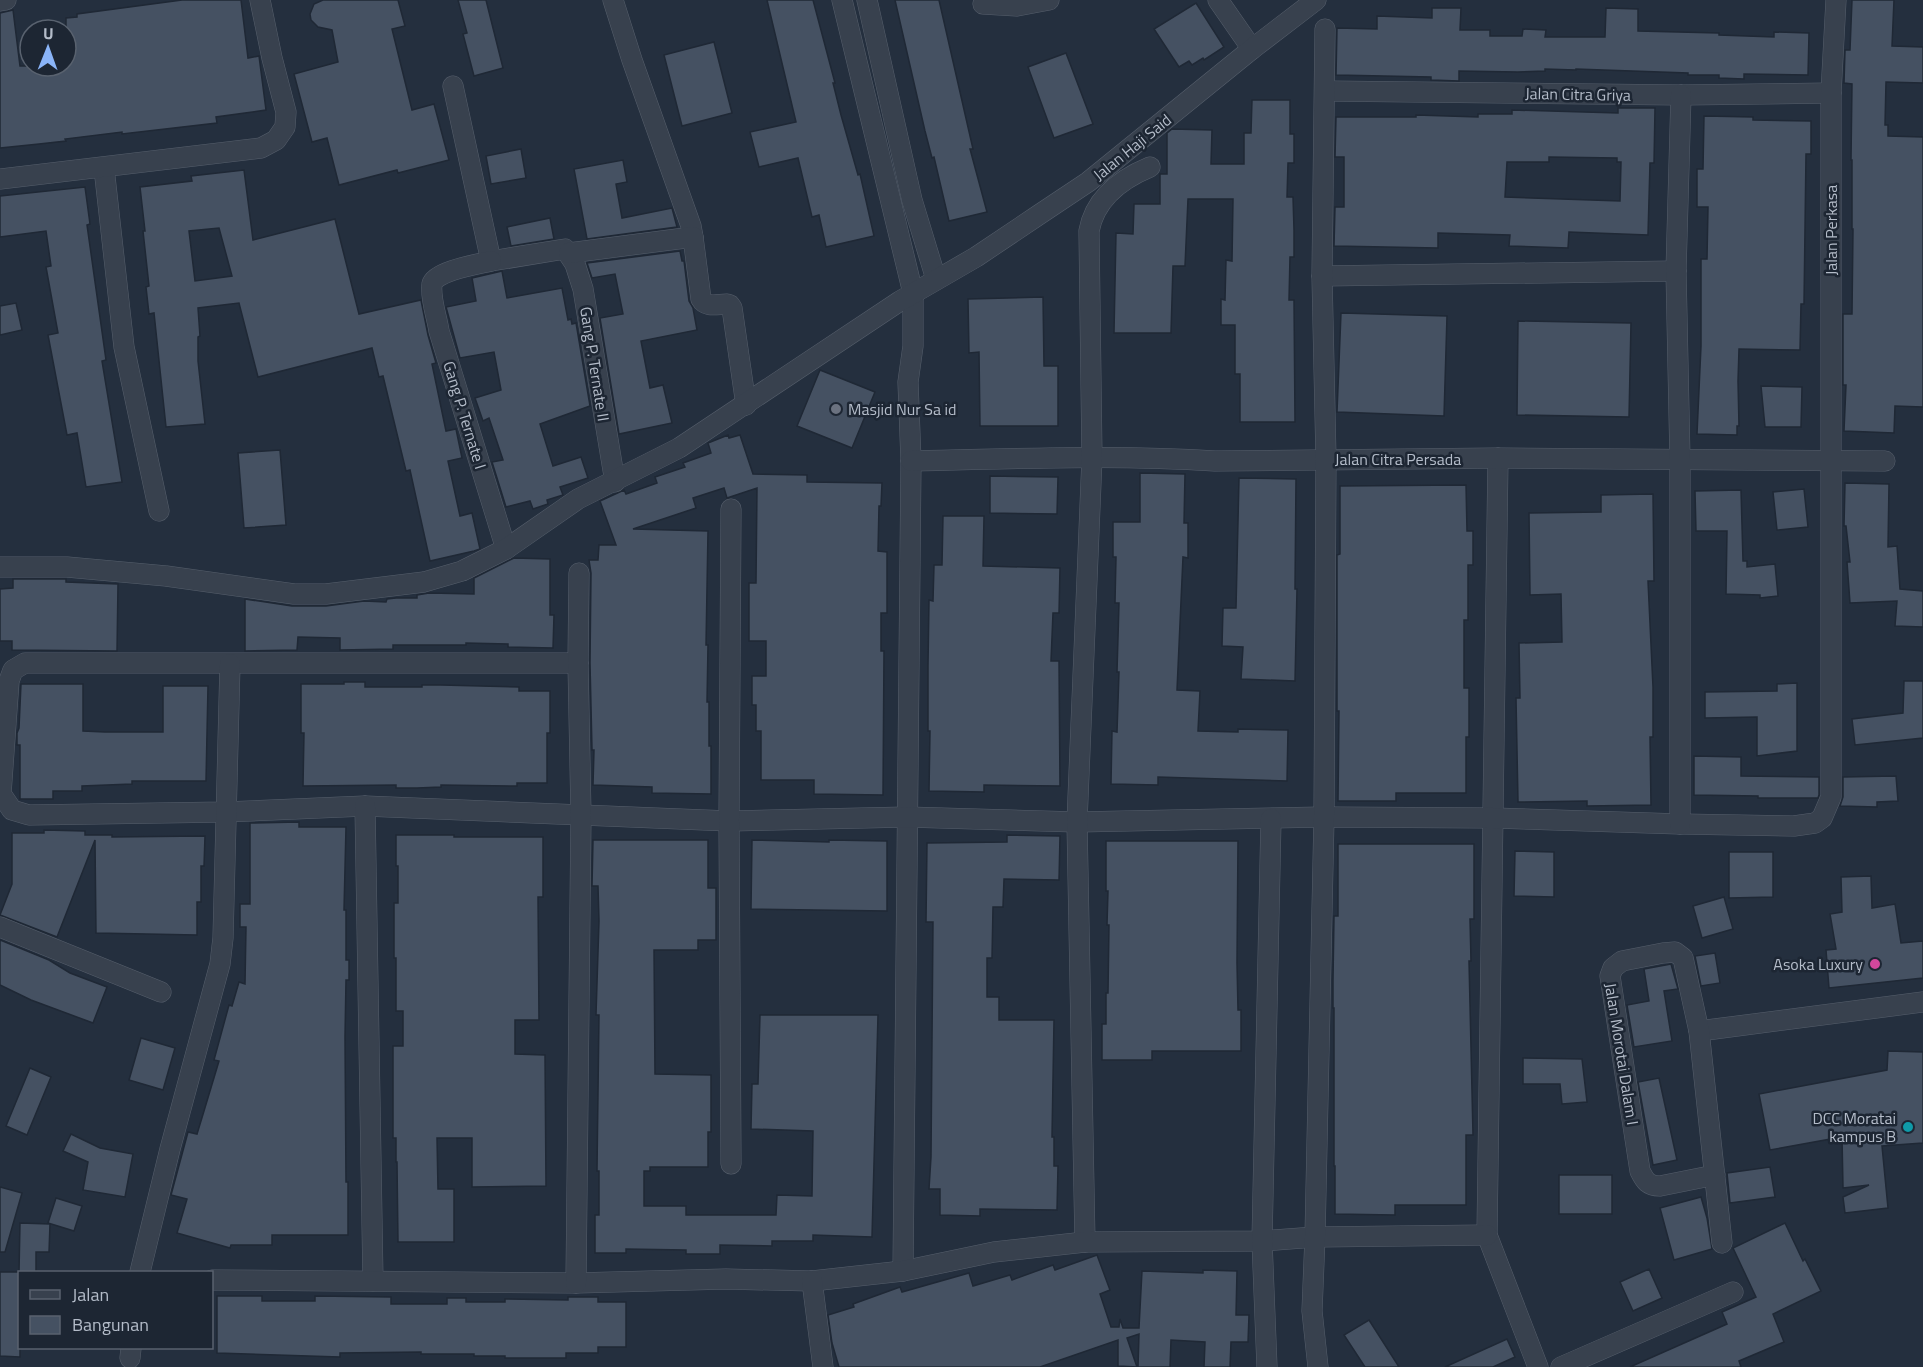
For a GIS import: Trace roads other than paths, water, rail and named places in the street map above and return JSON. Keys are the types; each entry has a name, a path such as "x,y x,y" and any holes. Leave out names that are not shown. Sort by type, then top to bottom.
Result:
{"street":[{"path":"0,1 6,0"},
{"path":"0,179 261,148 276,140 285,128 285,112 260,0"},
{"path":"613,0 691,226 701,299 708,305 730,304 732,308 746,405"},
{"path":"842,0 907,297 912,346 908,382 911,461 903,1270"},
{"path":"867,0 912,200 936,279"},
{"path":"983,4 1017,6 1049,0"},
{"path":"1218,0 1252,49"},
{"name":"Jalan Haji Said","path":"0,567 67,567 166,576 294,594 326,594 424,582 462,571 506,549 578,499 680,448 907,297 976,257 1088,182 1316,0"},
{"name":"Jalan Perkasa","path":"578,663 25,663 13,670 9,681 1,794 12,810 29,815 225,812 365,806 729,821 908,816 1077,822 1318,817 1493,818 1794,826 1815,823 1822,818 1831,797 1831,93 1836,0"},
{"path":"1318,1367 1312,1311 1315,1237 1318,817 1326,459 1322,276 1325,29"},
{"path":"453,86 491,261 693,237"},
{"name":"Jalan Citra Griya","path":"1324,91 1831,93"},
{"path":"1680,824 1680,460 1676,271 1681,94"},
{"path":"1085,1242 1077,822 1092,458 1089,231 1091,219 1107,193 1136,172 1150,167"},
{"path":"104,168 124,347 159,511"},
{"name":"Gang P. Ternate II","path":"567,251 575,264 583,289 615,482"},
{"name":"Gang P. Ternate I","path":"491,261 442,274 434,279 432,294 440,331 506,549"},
{"path":"1322,276 1676,271"},
{"name":"Jalan Citra Persada","path":"911,461 1092,458 1215,461 1498,458 1885,462"},
{"path":"1498,458 1488,1235 1538,1367"},
{"path":"731,509 729,821 731,1164"},
{"path":"576,1283 581,815 579,573"},
{"path":"140,1271 170,1149 220,964 223,938 230,664"},
{"path":"365,806 373,1281"},
{"path":"1267,1367 1262,1241 1277,818"},
{"path":"0,927 161,992"},
{"name":"Jalan Morotai Dalam I","path":"1714,1175 1651,1186 1645,1181 1640,1171 1610,976 1613,968 1622,961 1663,952 1675,952 1683,958 1699,1031 1722,1243"},
{"path":"1699,1031 1923,1002"},
{"path":"213,1280 576,1283 726,1279 812,1281 903,1270 994,1252 1085,1242 1262,1241 1315,1237 1488,1235"},
{"path":"812,1281 824,1367"},
{"path":"1561,1367 1733,1292"}],"place":[{"name":"Masjid Nur Sa id","path":"836,409"},
{"name":"Asoka Luxury","path":"1875,964"},
{"name":"DCC Moratai kampus B","path":"1908,1127"}]}
